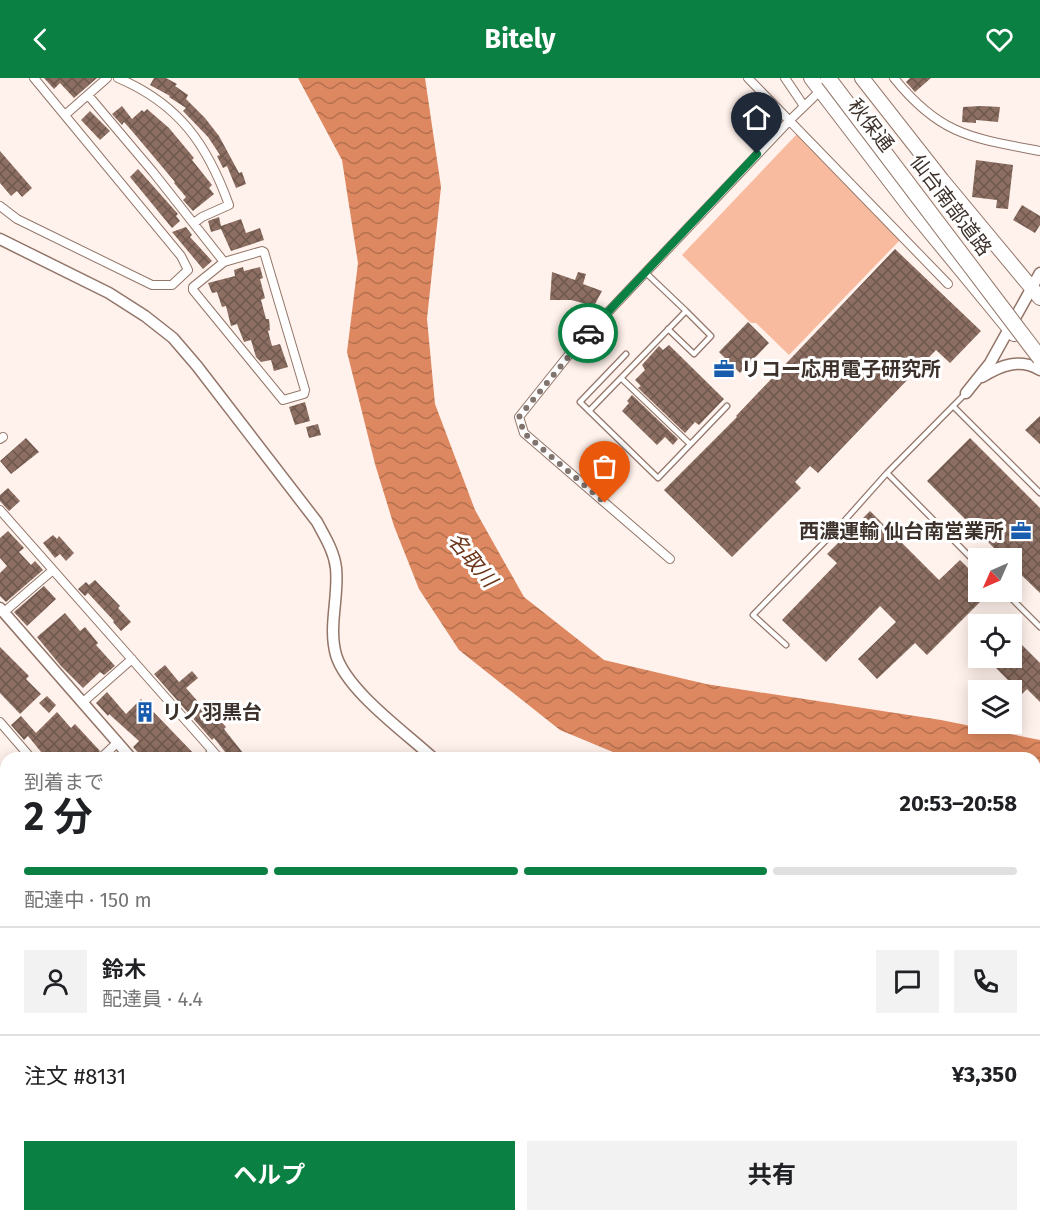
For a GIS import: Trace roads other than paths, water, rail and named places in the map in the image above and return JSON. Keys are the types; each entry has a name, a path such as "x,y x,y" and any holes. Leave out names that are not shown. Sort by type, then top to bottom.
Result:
{"highway":[{"name":"秋保通","path":"811,78 824,84 912,210 1009,329 1040,360"},
{"path":"824,84 833,78"},
{"name":"秋保通","path":"862,78 1035,293"},
{"name":"仙台南部道路","path":"824,84 1040,360"}],"street":[{"path":"0,206 17,219 152,285 172,285 186,273 187,266 182,256 34,78"},
{"path":"65,115 107,78"},
{"path":"118,78 150,94 167,106 190,129 208,154 229,205 194,223"},
{"path":"748,78 948,284"},
{"path":"785,78 804,106"},
{"path":"894,78 915,103 943,125 987,141 1040,151"},
{"path":"670,559 524,433 519,417 575,347 824,84"},
{"path":"88,94 224,262"},
{"path":"0,239 109,292 173,338 197,366 317,522 331,549 336,568 332,627 336,655 346,676 426,752"},
{"path":"264,252 305,390 304,394 280,399 193,290 193,287 224,262 264,252"},
{"path":"966,393 978,380 1009,329 1035,293 1040,273"},
{"path":"978,380 993,370 1014,363 1025,364 1040,370"},
{"path":"0,510 132,659 210,752"},
{"path":"53,570 2,610 126,752"},
{"path":"82,703 132,659"},
{"path":"0,722 26,752"},
{"path":"107,752 118,742"}],"lane":[{"path":"645,272 711,336 694,354 668,329"},
{"path":"589,411 686,311"},
{"path":"626,354 580,402 658,478 727,406"},
{"path":"621,378 690,444"},
{"path":"786,645 753,615 966,393"},
{"path":"953,406 1040,493"},
{"path":"887,473 968,555"},
{"path":"1015,602 1040,627"}],"water":[{"name":"名取川","path":"298,78 425,78 441,187 427,319 435,404 475,510 524,597 604,660 706,684 968,725 968,734 1010,734 1040,740 1040,752 613,752 560,730 459,650 419,589 394,526 375,464 347,352 358,263 342,160"}],"place":[{"name":"リコー応用電子研究所","path":"724,369"},
{"name":"西濃運輸 仙台南営業所","path":"1021,531"},
{"name":"リノ羽黒台","path":"145,712"}]}
